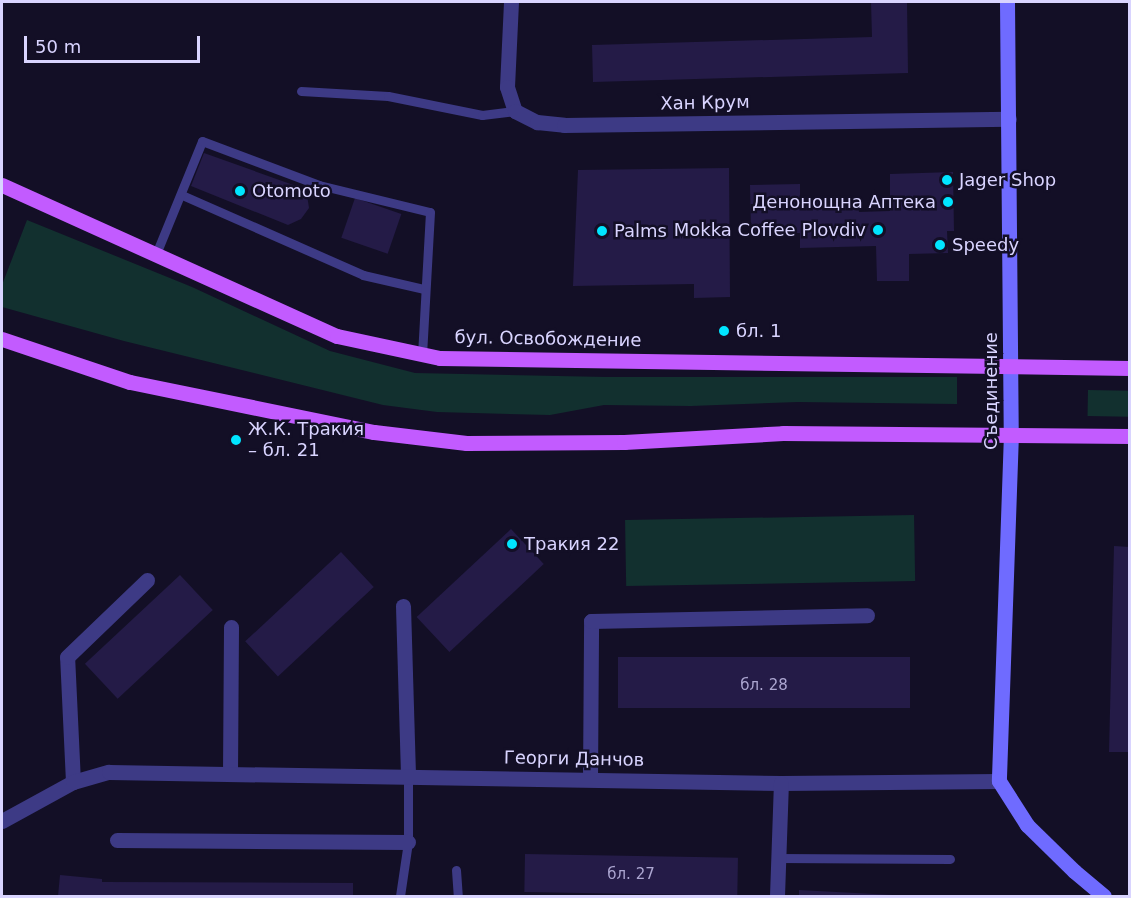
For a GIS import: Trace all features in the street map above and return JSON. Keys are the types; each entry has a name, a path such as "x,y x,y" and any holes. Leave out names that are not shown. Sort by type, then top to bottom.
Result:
{"main road":[{"name":"бул. Освобождение","path":"2,185 337,336 440,358 1130,368"},
{"path":"2,339 130,382 374,432 466,443 624,442 783,432 1130,436"}],"street":[{"path":"511,2 507,87 515,111"},
{"name":"Съединение","path":"999,781 1011,434 1007,2"},
{"name":"Хан Крум","path":"515,111 537,122 564,125 1009,119"},
{"path":"73,782 67,657 147,580"},
{"path":"403,606 408,776"},
{"path":"590,779 591,621 867,615"},
{"path":"230,772 231,627"},
{"name":"Георги Данчов","path":"2,821 73,782 109,772 230,772 781,783 999,781"},
{"path":"999,781 1027,825 1074,872 1104,897"},
{"path":"777,897 781,783"},
{"path":"117,840 408,842"}],"lane":[{"path":"302,91 388,96 482,115 515,111"},
{"path":"156,255 202,141 319,185 430,212 422,354"},
{"path":"182,195 363,275 424,289"},
{"path":"400,897 408,842 408,776"},
{"path":"777,858 950,859"},
{"path":"456,870 458,897"}],"green space":[{"path":"27,220 192,287 330,351 415,373 606,377 957,377 957,404 798,402 691,406 604,405 550,415 437,412 383,405 124,341 2,307 2,285"},
{"path":"1088,390 1129,391 1129,417 1088,416"},
{"path":"914,515 915,581 626,586 625,520"}],"building":[{"path":"871,2 907,2 908,73 593,82 592,45 872,37"},
{"path":"204,153 299,187 307,195 309,208 301,219 288,225 191,186"},
{"path":"729,168 730,297 694,298 694,284 573,286 578,170"},
{"path":"953,172 954,231 947,231 948,253 909,254 909,281 877,281 876,246 800,248 800,233 751,233 750,185 800,184 800,202 858,201 859,212 890,211 890,174"},
{"path":"355,198 401,214 388,254 341,238"},
{"path":"511,529 544,564 449,652 417,617"},
{"path":"1114,546 1130,547 1130,752 1109,752"},
{"path":"341,552 374,587 278,676 245,641"},
{"path":"180,575 213,610 118,699 85,664"},
{"path":"618,657 910,657 910,708 618,708"},
{"path":"525,854 738,858 737,896 524,892"},
{"path":"60,875 102,879 102,882 353,883 353,896 58,896"},
{"path":"799,890 893,895 893,896 799,896"}],"place":[{"name":"Jager Shop","path":"947,180"},
{"name":"Otomoto","path":"240,191"},
{"name":"Денонощна Аптека","path":"948,202"},
{"name":"Mokka Coffee Plovdiv","path":"878,230"},
{"name":"Palms","path":"602,231"},
{"name":"Speedy","path":"940,245"},
{"name":"бл. 1","path":"724,331"},
{"name":"Ж.К. Тракия – бл. 21","path":"236,440"},
{"name":"Тракия 22","path":"512,544"}]}
